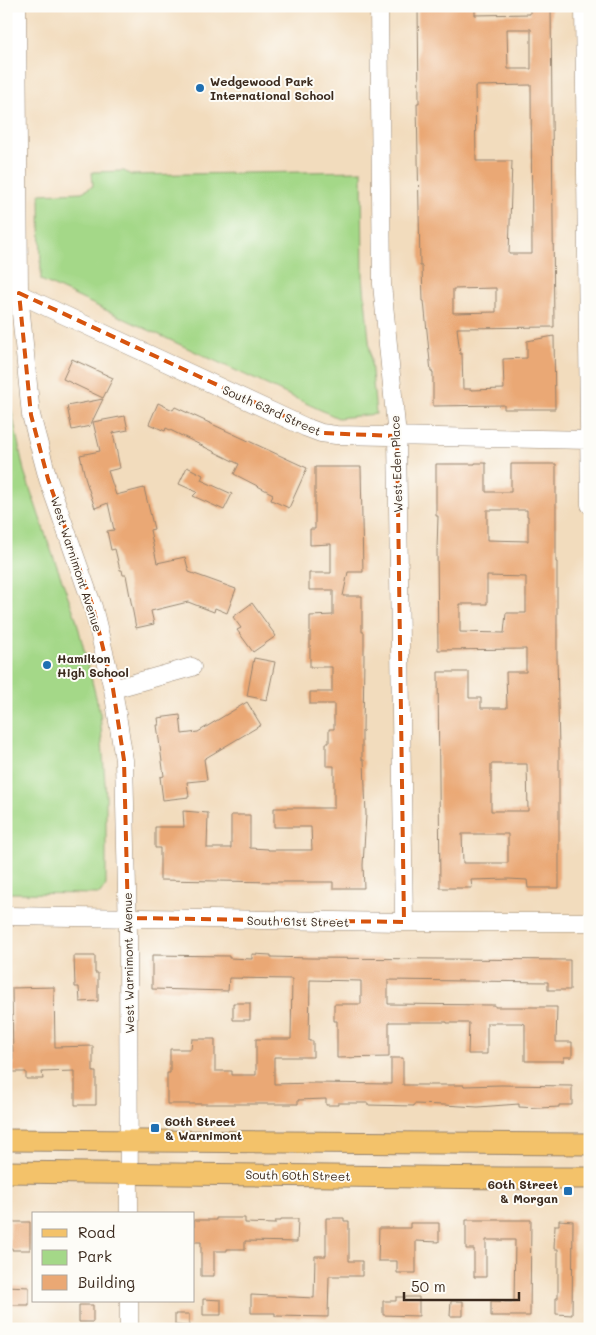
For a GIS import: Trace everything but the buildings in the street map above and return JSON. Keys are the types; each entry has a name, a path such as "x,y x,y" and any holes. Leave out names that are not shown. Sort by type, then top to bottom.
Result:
{"main road":[{"path":"6,1140 590,1144"},
{"name":"South 60th Street","path":"6,1172 590,1178"}],"street":[{"name":"West Warnimont Avenue","path":"17,6 12,290 31,415 48,479 93,607 113,689 124,760 128,918 129,1212"},
{"name":"West Eden Place","path":"379,6 382,284 397,436 404,922"},
{"path":"584,6 587,102 590,505"},
{"name":"South 63rd Street","path":"12,290 321,433 336,435 589,440"},
{"path":"113,689 192,667"},
{"name":"South 61st Street","path":"6,916 404,922 590,922"},
{"path":"129,1302 129,1329"}],"highlighted area":[{"path":"19,293 321,433 397,436 404,922 128,918 124,760 113,689 93,607 48,479 31,415"}],"green space":[{"path":"124,171 131,175 362,171 363,277 376,414 338,418 41,280 40,194 82,192 93,186 92,172"},
{"name":"Hamilton High School","path":"6,370 10,403 24,471 76,618 100,713 106,797 106,885 100,894 6,893"}],"place":[{"name":"Wedgewood Park International School","path":"200,88"},
{"name":"Hamilton High School","path":"47,665"},
{"name":"60th Street & Warnimont","path":"155,1128"},
{"name":"60th Street & Morgan","path":"568,1191"}]}
